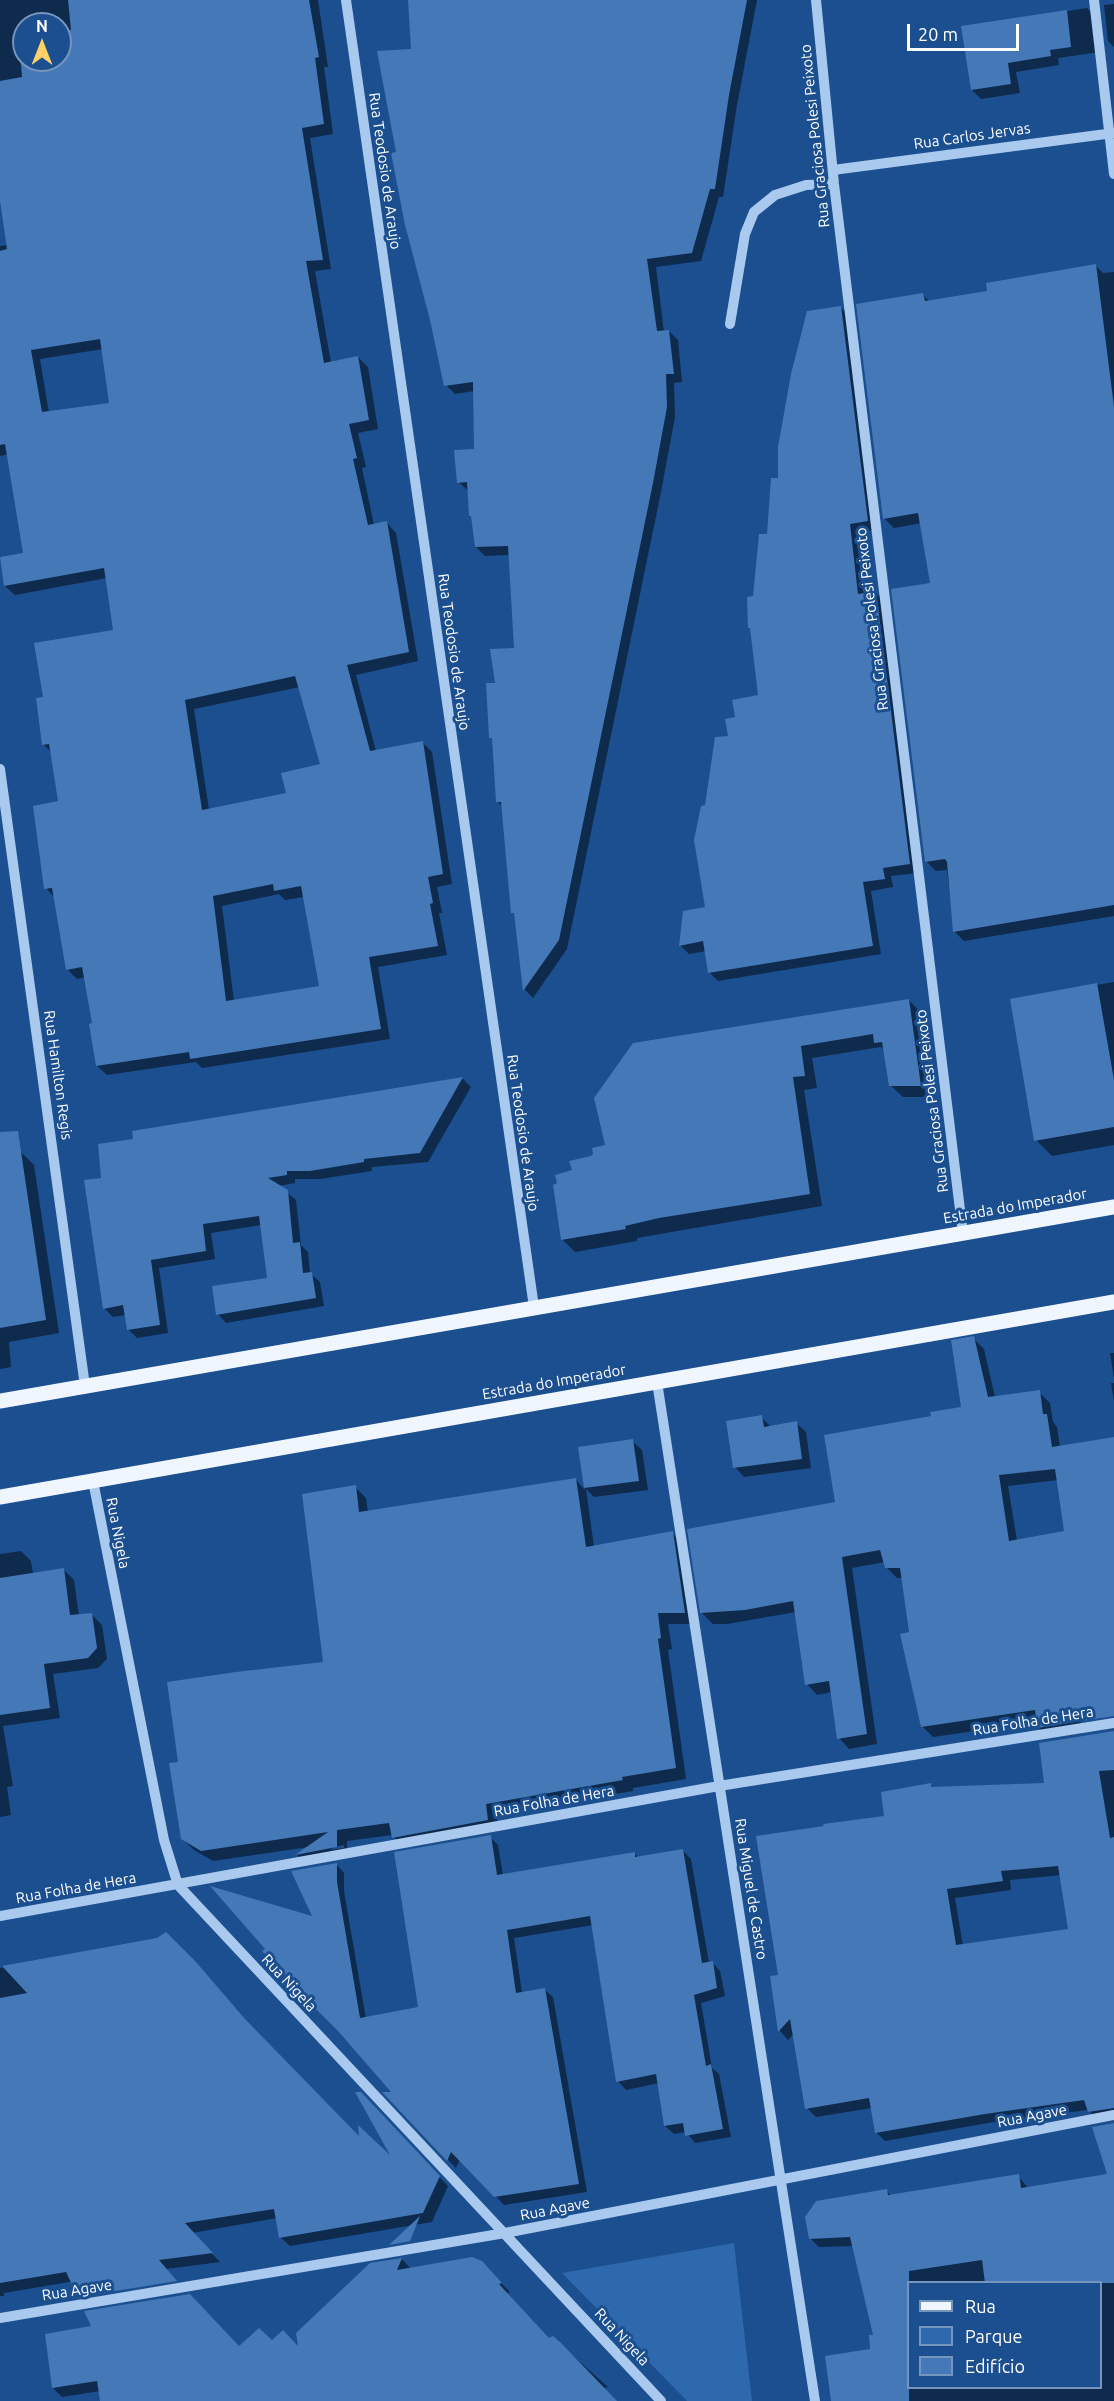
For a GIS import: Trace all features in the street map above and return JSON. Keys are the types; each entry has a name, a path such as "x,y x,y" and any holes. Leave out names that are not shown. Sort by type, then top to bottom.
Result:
{"main road":[{"name":"Estrada do Imperador","path":"0,1401 1114,1207"},
{"name":"Estrada do Imperador","path":"0,1497 1114,1302"}],"street":[{"name":"Rua Teodosio de Araujo","path":"346,0 534,1307"},
{"name":"Rua Graciosa Polesi Peixoto","path":"816,0 834,184 963,1234"},
{"path":"1094,0 1112,133 1114,174"},
{"name":"Rua Carlos Jervas","path":"833,170 1112,133"},
{"path":"730,324 745,234 754,212 775,195 806,185 834,184"},
{"name":"Rua Hamilton Regis","path":"0,769 85,1386"},
{"name":"Rua Miguel de Castro","path":"657,1382 815,2401"},
{"name":"Rua Nigela","path":"93,1481 164,1840 178,1885 661,2401"},
{"name":"Rua Folha de Hera","path":"0,1916 719,1786 1114,1723"},
{"name":"Rua Agave","path":"0,2318 505,2234 1114,2115"}],"green space":[{"path":"734,2243 752,2401 687,2401 562,2273"}],"building":[{"path":"68,0 309,0 319,57 315,58 324,124 302,128 323,260 306,261 324,363 358,356 369,420 349,424 357,458 353,459 368,525 387,521 409,652 347,665 370,751 423,741 443,874 428,877 433,903 430,904 438,946 369,957 381,1029 190,1059 189,1052 96,1066 89,1024 92,1023 82,967 66,970 52,888 44,889 33,806 58,801 49,744 42,745 36,698 43,697 34,643 113,630 104,568 4,586 0,557 23,553 5,444 0,445 0,251 7,249 0,201 0,81 22,77 22,72 72,72 72,12 69,12","holes":["100,339 109,403 42,412 31,350","295,676 320,764 281,773 286,793 202,810 185,700","273,884 274,891 301,886 319,986 226,1001 213,896"]},
{"path":"408,0 747,0 729,95 715,189 710,189 692,253 647,259 657,331 669,330 674,374 666,374 667,407 653,483 559,940 523,991 514,913 511,913 501,802 496,802 486,683 495,683 490,649 514,648 508,546 475,547 471,516 469,516 467,482 457,483 454,450 474,449 473,382 444,386 430,320 405,225 391,153 396,152 377,51 411,49"},
{"path":"1067,10 1071,47 1050,50 1051,56 1008,63 1011,84 971,90 961,26"},
{"path":"1096,264 1114,407 1114,905 953,932 947,862 945,859 925,862 891,589 930,583 918,513 883,519 856,304 923,293 925,301 987,291 986,283"},
{"path":"841,306 868,521 850,524 858,594 876,591 910,864 883,868 885,879 863,882 873,946 708,973 703,941 679,946 683,911 705,907 694,840 701,806 705,805 715,737 728,736 725,719 735,717 732,700 758,695 750,628 748,628 747,597 753,596 759,534 767,534 771,478 778,478 778,447 791,374 807,311"},
{"path":"1097,983 1114,1080 1114,1127 1034,1141 1010,999"},
{"path":"909,999 921,1086 889,1086 882,1042 874,1043 873,1034 801,1046 805,1076 793,1077 810,1194 659,1218 625,1226 626,1229 561,1240 553,1185 557,1183 555,1175 572,1170 569,1161 591,1156 592,1148 605,1145 594,1098 633,1043"},
{"path":"463,1077 420,1153 364,1159 364,1162 310,1171 287,1171 287,1175 268,1178 288,1190 293,1243 300,1242 303,1273 312,1272 316,1298 216,1315 212,1286 267,1278 259,1216 203,1224 206,1251 151,1260 160,1325 127,1330 123,1305 103,1309 84,1180 101,1178 98,1144 133,1139 132,1131"},
{"path":"18,1131 46,1320 0,1328 0,1132"},
{"path":"974,1336 988,1397 1040,1390 1043,1414 1047,1414 1052,1447 1114,1437 1114,1716 1037,1728 1035,1710 921,1727 900,1634 909,1632 900,1568 885,1568 880,1550 842,1557 867,1734 837,1739 829,1681 805,1685 793,1601 745,1610 700,1613 687,1529 835,1502 824,1435 931,1416 930,1412 961,1407 951,1340","holes":["1055,1469 1064,1531 1009,1541 999,1475"]},
{"path":"762,1415 764,1427 797,1421 802,1459 733,1468 726,1421"},
{"path":"633,1439 639,1481 584,1488 578,1447"},
{"path":"576,1478 586,1547 673,1531 685,1613 658,1613 661,1638 658,1639 676,1768 622,1777 623,1780 486,1804 488,1820 392,1838 389,1823 337,1830 337,1847 295,1855 328,1832 201,1851 181,1839 169,1763 178,1762 167,1682 323,1662 302,1494 356,1485 359,1512"},
{"path":"64,1568 70,1615 92,1613 97,1648 88,1658 44,1664 50,1708 0,1715 0,1578"},
{"path":"1114,1731 1114,1770 1099,1771 1110,1838 1114,1837 1114,2108 1088,2112 1084,2100 875,2133 869,2098 805,2109 790,2019 778,2032 770,1976 778,1975 756,1836 884,1816 881,1792 931,1783 931,1787 1044,1783 1039,1743","holes":["1058,1866 1068,1929 956,1945 947,1889 1003,1881 1001,1871"]},
{"path":"491,1835 497,1875 635,1852 635,1857 683,1849 702,1963 713,1961 717,1988 694,1995 706,2066 711,2064 723,2129 685,2136 683,2123 664,2126 656,2074 616,2082 590,1916 507,1930 516,1993 545,1988 579,2184 494,2197 451,2152 447,2161 382,2092 391,2092 338,2031 262,1951 265,1949 210,1886 312,1916 291,1871 337,1863 337,1882 360,2018 418,2007 394,1852"},
{"path":"166,1932 196,1962 245,2019 359,2136 358,2125 390,2155 355,2092 361,2092 440,2176 423,2213 279,2238 274,2209 185,2223 213,2253 159,2260 177,2281 78,2297 66,2272 0,2283 0,1998 27,1993 2,1966 157,1938"},
{"path":"1114,2123 1114,2283 1102,2283 1102,2281 985,2281 982,2260 909,2271 909,2281 907,2281 907,2389 909,2389 909,2401 831,2401 825,2356 870,2349 869,2335 873,2335 850,2237 809,2239 805,2217 816,2201 887,2189 888,2195 1019,2174 1021,2188 1107,2174 1092,2127"},
{"path":"420,2216 410,2241 389,2245"},
{"path":"472,2257 482,2261 502,2283 499,2284 549,2338 553,2336 561,2343 617,2401 100,2401 97,2381 52,2388 45,2334 91,2326 84,2311 190,2294 239,2346 259,2328 272,2340 283,2330 298,2346 296,2333 370,2263 402,2258 397,2270"}]}
